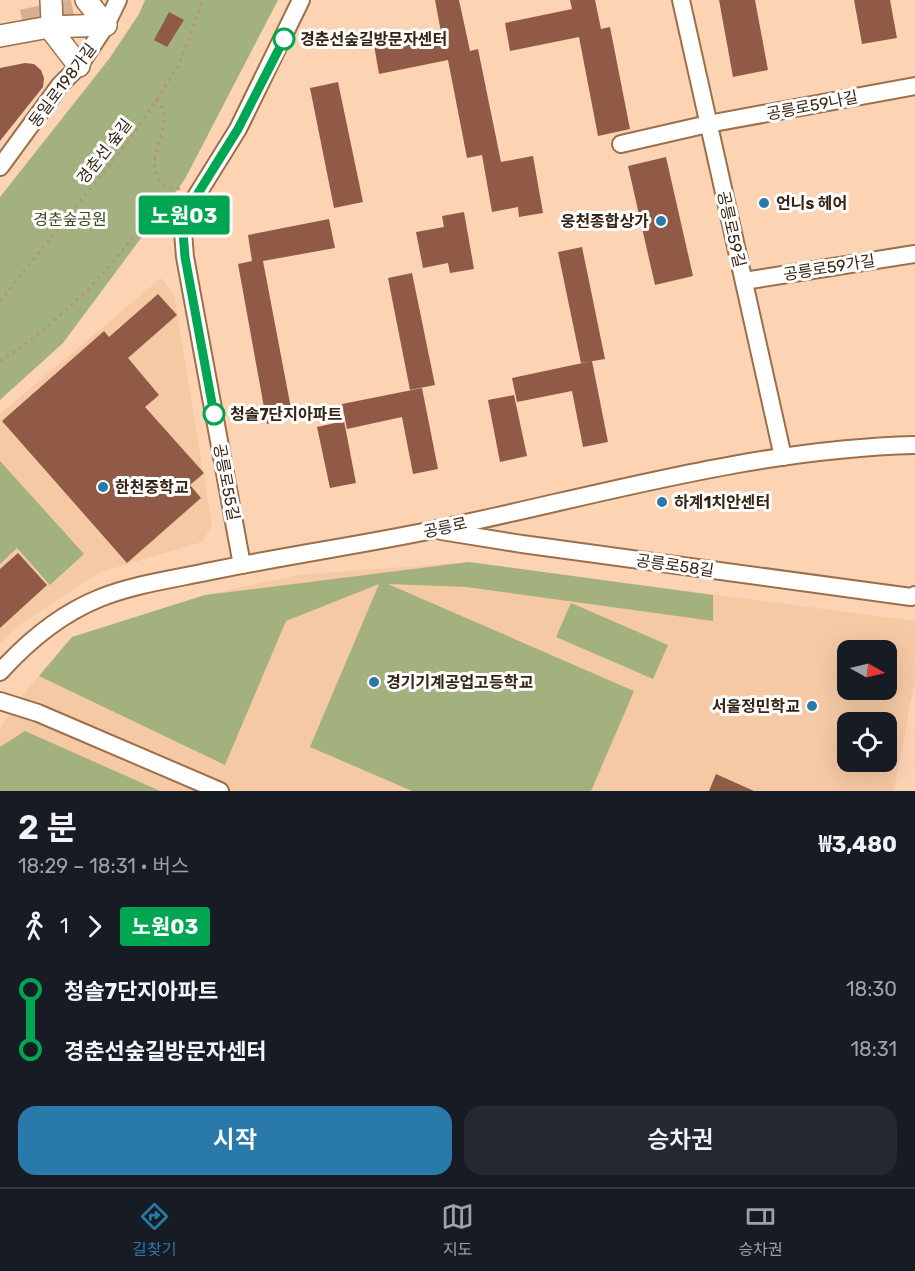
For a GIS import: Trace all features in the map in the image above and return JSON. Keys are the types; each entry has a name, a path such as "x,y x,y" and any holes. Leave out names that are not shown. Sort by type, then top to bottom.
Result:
{"main road":[{"path":"49,27 52,22 51,0"},
{"path":"86,0 106,25"},
{"path":"0,24 22,20"},
{"path":"0,36 49,27 106,25"},
{"path":"49,27 79,66"}],"street":[{"name":"동일로198가길","path":"0,167 60,85 79,66 106,25 118,0"},
{"name":"공릉로55길","path":"242,565 185,257 182,219 238,129 301,0"},
{"name":"공릉로59길","path":"681,0 783,458"},
{"name":"공릉로59나길","path":"621,144 708,124 915,86"},
{"name":"공릉로59가길","path":"744,281 915,254"},
{"name":"공릉로","path":"0,672 19,650 51,625 98,599 146,584 435,530 734,465 861,446 915,445"},
{"name":"공릉로58길","path":"435,530 887,594 911,597 915,594"},
{"path":"0,700 38,712 209,789"}],"path":[{"name":"경춘선 숲길","path":"0,302 131,138 179,65 203,0"},
{"path":"0,361 44,327 106,271 160,205 183,189 166,187 156,175 156,155 165,116 163,106 156,100"}],"shaded area":[{"name":"한천중학교","path":"161,278 174,294 212,526 202,542 98,573 18,626 0,643 0,414"},
{"name":"경기기계공업고등학교","path":"469,562 915,621 915,680 894,791 0,791 0,728 29,687 72,637 205,595 298,575"}],"green space":[{"name":"경춘숲공원","path":"145,0 278,0 185,179 63,343 0,400 0,197 109,59 139,14"},
{"path":"0,461 84,554 50,585 17,548 0,564"},
{"path":"469,562 713,595 713,621 466,587 388,584 634,691 591,791 412,791 310,747 379,584 286,621 225,765 39,676 72,637 205,595"},
{"path":"571,603 668,645 653,679 556,637"},
{"path":"25,731 160,791 0,791 0,747"}],"building":[{"path":"435,0 459,0 470,51 478,49 501,162 533,156 543,213 519,217 518,207 492,212 482,155 467,158 448,60 379,74 374,45 441,32"},
{"path":"570,0 595,0 601,29 610,27 630,129 598,136 579,37 510,51 505,23 572,9"},
{"path":"719,0 755,0 768,70 733,77"},
{"path":"854,0 890,0 897,38 862,44"},
{"path":"169,12 184,20 167,47 154,40"},
{"path":"25,63 34,64 41,70 44,78 43,87 0,141 0,68"},
{"path":"338,82 363,202 334,208 310,88"},
{"name":"웅천종합상가","path":"666,157 693,276 655,285 628,166"},
{"path":"464,212 474,269 450,273 448,263 423,268 416,232 444,227 442,216"},
{"path":"329,219 335,248 263,261 293,419 267,424 238,264 252,261 248,235"},
{"path":"582,247 605,359 581,363 558,252"},
{"path":"412,273 435,385 410,390 388,278"},
{"path":"158,294 177,315 128,358 159,395 145,407 204,473 190,485 201,498 127,563 2,421 104,331 109,337"},
{"path":"592,361 608,442 583,447 572,391 517,402 512,378"},
{"path":"422,388 438,469 413,474 402,417 347,429 342,404"},
{"path":"514,395 527,456 500,462 488,400"},
{"path":"344,421 356,483 330,488 317,427"},
{"path":"18,553 47,585 0,628 0,569"},
{"path":"716,774 754,791 709,791"}],"tunnel":[{"path":"22,20 120,0"}],"bus line":[{"name":"노원03","path":"214,414 185,257 182,219 238,129 284,39"}],"place":[{"name":"경춘선숲길방문자센터","path":"284,39"},
{"name":"언니s 헤어","path":"764,203"},
{"name":"웅천종합상가","path":"661,221"},
{"name":"청솔7단지아파트","path":"214,414"},
{"name":"한천중학교","path":"103,487"},
{"name":"하계1치안센터","path":"662,502"},
{"name":"경기기계공업고등학교","path":"374,682"},
{"name":"서울정민학교","path":"812,706"}]}
